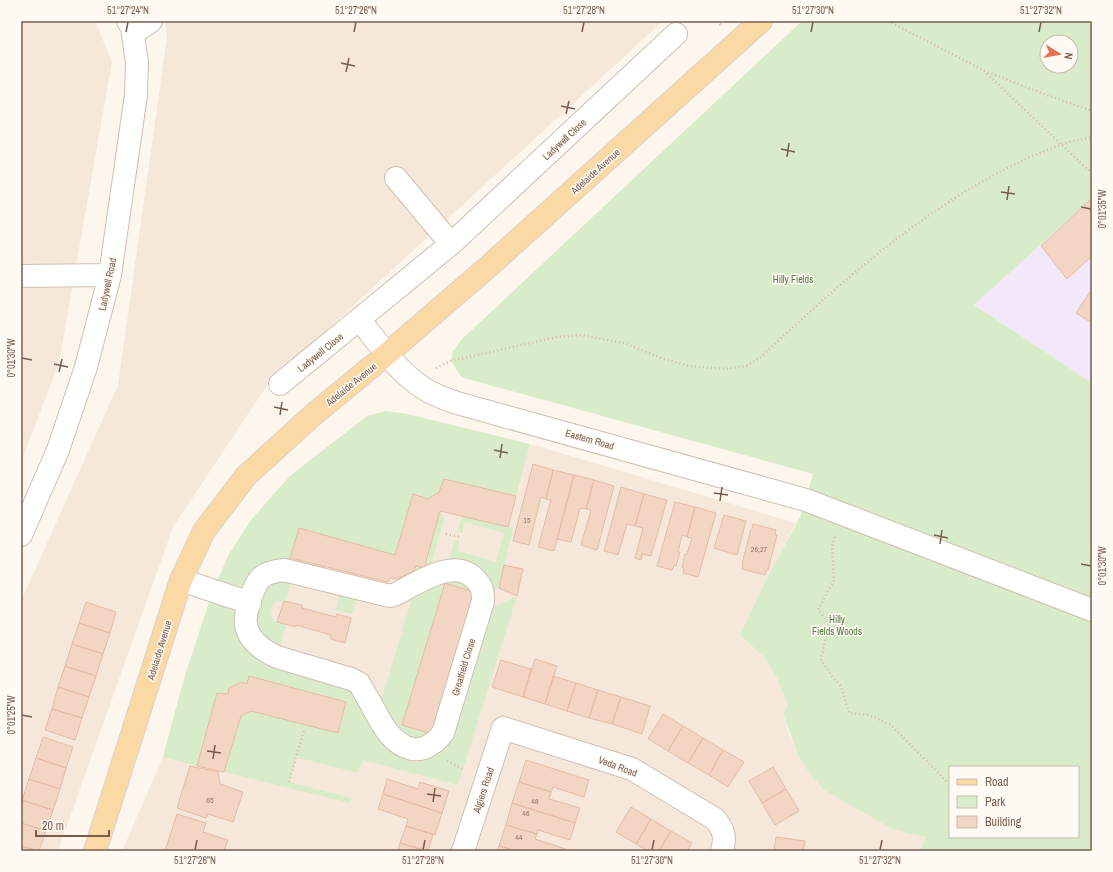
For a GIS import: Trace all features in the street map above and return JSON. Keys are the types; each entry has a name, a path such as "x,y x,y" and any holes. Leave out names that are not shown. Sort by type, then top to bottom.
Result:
{"main road":[{"name":"Adelaide Avenue","path":"95,851 181,580 204,531 246,476 313,415 387,354 546,216 761,21"}],"street":[{"path":"131,27 151,21"},
{"name":"Ladywell Road","path":"21,535 58,450 86,368 110,275 136,95 137,62 131,27"},
{"name":"Ladywell Close","path":"280,384 451,244 676,34"},
{"path":"396,178 451,244"},
{"path":"21,276 110,275"},
{"path":"360,320 387,354"},
{"name":"Eastern Road","path":"387,354 403,372 422,388 457,403 806,500 1092,610"},
{"name":"Greatfield Close","path":"284,570 390,596 437,573 459,571 470,574 483,590 483,601 443,734 428,746 417,750 406,748 395,741 386,730 359,684 351,679 277,657 258,645 250,634 246,624 246,615 250,603 253,590 261,576 274,571 284,570"},
{"path":"181,580 250,603"},
{"name":"Algiers Road","path":"463,851 503,728"},
{"name":"Veda Road","path":"503,728 632,769 715,819 723,829 724,844 722,851"}],"path":[{"path":"888,21 983,70 1092,111"},
{"path":"983,70 1061,145 1092,172"},
{"path":"422,388 434,369 452,361 557,336 580,335 624,343 664,359 689,366 725,369 746,366 760,358 861,268 938,210 994,175 1030,157 1061,145 1092,137"},
{"path":"844,514 832,546 834,580 818,610 829,622 821,660 831,675 841,686 848,713 869,715 892,725 949,783"},
{"path":"446,534 460,537"},
{"path":"289,782 304,730"},
{"path":"428,746 432,753 486,781"}],"shaded area":[{"path":"21,21 95,21 112,62 59,363 21,462"},
{"path":"165,21 663,21 268,384 173,527 58,851 21,851 21,601 118,385 167,37"},
{"path":"1092,198 1092,383 973,305"},
{"path":"386,411 407,414 534,445 796,523 766,580 740,635 766,659 777,677 788,705 783,714 788,731 798,755 809,773 817,782 894,830 926,837 920,851 122,851 163,757 184,679 210,599 228,556 251,520 290,476 367,416"}],"green space":[{"name":"Hilly Fields","path":"802,21 1092,21 1092,198 974,305 1092,383 1092,851 920,851 926,837 894,830 824,790 809,773 798,755 783,714 788,705 777,678 766,659 740,635 766,580 801,515 813,474 464,378 460,375 451,361 453,351 461,340"},
{"path":"386,411 407,414 530,444 516,496 444,479 439,492 428,499 395,555 299,528 290,557 317,564 315,569 252,573 243,585 235,585 218,580 228,556 251,520 290,476 367,416"},
{"path":"440,511 444,519 429,571 417,576 414,571 416,566 424,567"},
{"path":"462,516 513,528 499,588 492,591 448,563 455,539 460,540 457,551 496,562 504,533 465,522 462,533 457,532"},
{"path":"458,578 477,591 469,609 474,592 432,734 432,738 410,739 399,729 381,702 411,601 394,606 356,599 352,614 336,610 340,590"},
{"path":"268,581 291,581 286,602 277,601 271,610 274,621 286,625 279,650 259,635 253,609"},
{"path":"517,596 458,785 362,760 358,773 296,757 289,782 351,798 350,803 224,772 241,716 251,711 339,733 346,702 249,677 247,684 241,682 229,687 228,694 217,693 197,766 163,757 184,679 210,599 225,604 232,609 238,632 350,686 425,755 492,608"}],"building":[{"path":"1091,199 1092,256 1067,279 1041,246"},
{"path":"1092,289 1092,323 1076,313"},
{"path":"533,464 553,470 546,499 541,497 529,545 513,541"},
{"path":"553,470 574,475 554,551 538,547 551,500 546,499"},
{"path":"574,475 594,480 586,509 580,508 571,542 557,539"},
{"path":"444,479 516,496 508,527 440,511 424,568 416,566 414,571 397,579 390,578 388,582 290,558 299,528 395,555 413,494 428,499 439,492"},
{"path":"594,480 614,486 597,550 581,545 591,510 586,509"},
{"path":"621,487 644,494 635,526 627,524 618,555 604,551"},
{"path":"644,494 667,500 651,556 642,554 641,560 635,558 643,528 635,526"},
{"path":"675,502 695,507 687,537 682,535 678,552 680,552 676,566 674,565 672,570 657,566"},
{"path":"695,507 716,513 698,577 683,573 684,568 682,567 685,554 687,554 692,538 687,537"},
{"path":"724,515 746,521 737,555 714,548"},
{"path":"753,524 776,530 775,535 777,535 768,570 766,570 765,575 742,569"},
{"path":"504,565 523,569 517,596 499,588"},
{"path":"445,583 474,592 432,734 402,725"},
{"path":"284,601 302,605 302,608 336,617 337,614 351,618 345,643 331,639 331,635 296,625 296,627 277,622"},
{"path":"86,602 116,612 110,633 79,623"},
{"path":"79,623 110,633 103,654 72,644"},
{"path":"72,644 103,654 96,676 65,666"},
{"path":"535,659 557,666 545,704 523,697"},
{"path":"501,660 531,669 523,697 492,687"},
{"path":"65,666 96,676 89,697 58,687"},
{"path":"249,676 346,702 338,733 251,711 241,716 224,772 197,766 217,693 228,694 229,688 241,682 247,684"},
{"path":"553,676 576,683 567,711 545,704"},
{"path":"576,683 598,690 589,718 567,711"},
{"path":"58,687 89,697 82,718 52,709"},
{"path":"598,690 621,697 612,724 589,718"},
{"path":"621,697 650,706 642,734 612,724"},
{"path":"52,709 82,718 75,740 45,730"},
{"path":"663,714 683,726 668,751 648,739"},
{"path":"683,726 703,738 688,763 668,751"},
{"path":"43,737 73,747 66,768 36,758"},
{"path":"703,738 723,750 709,775 688,763"},
{"path":"723,750 744,762 728,787 709,775"},
{"path":"36,758 66,768 60,789 29,779"},
{"path":"526,760 589,780 584,797 553,787 551,792 519,782"},
{"path":"190,766 218,772 220,784 243,792 233,822 208,814 206,818 177,808"},
{"path":"773,767 786,789 762,803 749,781"},
{"path":"29,779 60,789 53,810 22,800"},
{"path":"387,779 418,789 420,782 449,791 442,813 383,794"},
{"path":"519,782 551,792 549,799 580,808 575,823 512,803"},
{"path":"786,789 799,811 775,825 762,803"},
{"path":"383,794 442,813 435,835 406,826 408,819 378,809"},
{"path":"22,800 53,810 46,831 21,823"},
{"path":"512,803 575,823 570,840 538,830 537,834 506,825"},
{"path":"631,807 651,819 636,844 616,832"},
{"path":"177,814 206,823 203,832 228,840 224,851 165,851"},
{"path":"651,819 671,831 659,851 647,851 636,844"},
{"path":"21,823 46,831 39,851 21,846"},
{"path":"506,825 537,834 535,839 566,849 566,851 516,851 499,846"},
{"path":"406,826 433,834 428,851 400,843"},
{"path":"671,831 692,843 687,851 659,851"},
{"path":"776,837 805,841 803,851 774,851"},
{"path":"400,843 425,851 398,851"},
{"path":"21,846 37,851 21,851"},
{"path":"499,846 516,851 497,851"}],"park label":[{"name":"Hilly Fields Woods","path":"837,624"}]}
